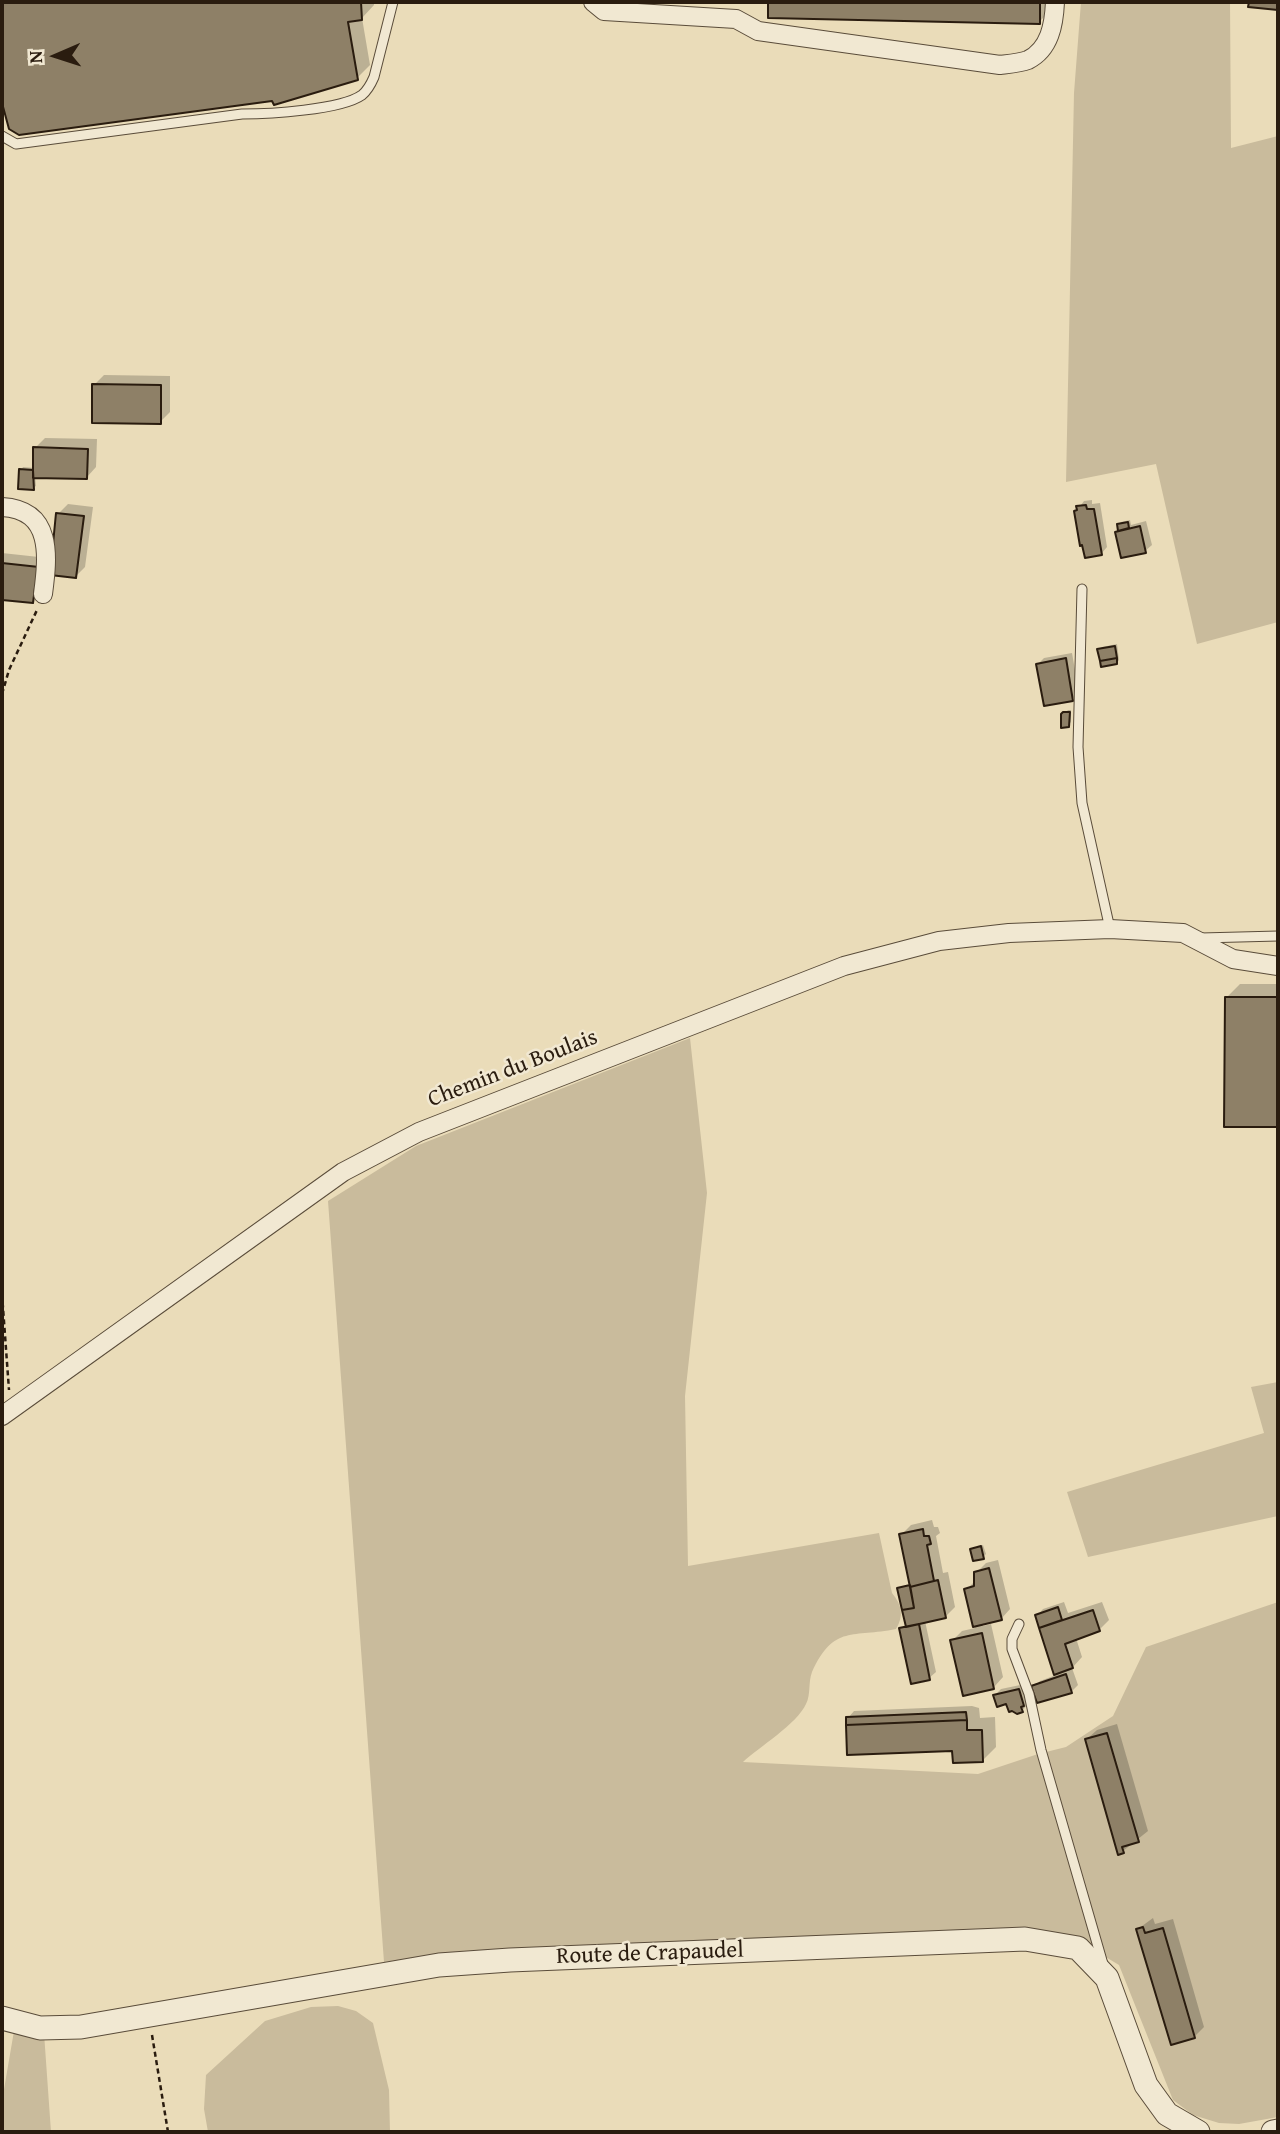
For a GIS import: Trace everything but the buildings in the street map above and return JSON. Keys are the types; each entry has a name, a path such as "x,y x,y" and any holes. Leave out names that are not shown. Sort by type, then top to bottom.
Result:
{"street":[{"path":"593,2 604,11 736,19 758,31 1000,65 1027,60 1044,47 1054,20 1055,2"},
{"path":"2,507 29,514 39,526 46,542 43,594"},
{"name":"Chemin du Boulais","path":"6,1414 342,1172 419,1132 844,966 939,941 1009,933 1110,929 1183,933"},
{"path":"1183,933 1233,959 1278,966"},
{"name":"Route de Crapaudel","path":"2,2018 40,2028 81,2027 439,1965 1025,1939 1078,1948 1107,1978 1146,2085 1167,2114 1198,2132"}],"lane":[{"path":"2,136 16,144 242,114 272,114 348,102 360,96 370,86 393,2"},
{"path":"1082,589 1078,747 1082,803 1110,929"},
{"path":"1183,933 1217,939 1278,936"},
{"path":"1019,1624 1012,1639 1012,1649 1029,1694 1041,1750 1107,1978"}],"path":[{"path":"2,694 9,670 43,594"},
{"path":"2,1294 6,1414"},
{"path":"148,2015 169,2132"}],"shaded area":[{"path":"1081,2 1230,2 1231,148 1278,136 1278,622 1197,644 1156,464 1066,482 1074,93"},
{"path":"690,1038 707,1193 685,1396 688,1566 879,1533 892,1593 901,1611 896,1629 846,1636 828,1646 812,1672 808,1700 801,1712 743,1762 978,1774 1066,1747 1113,1716 1146,1647 1278,1602 1278,2117 1239,2124 1219,2123 1193,2115 1173,2100 1119,1965 1074,1938 745,1942 462,1951 384,1962 328,1201 416,1146"},
{"path":"1278,1382 1278,1516 1088,1557 1067,1492 1264,1433 1251,1387"},
{"path":"338,2006 356,2011 373,2023 389,2090 390,2132 208,2132 204,2109 206,2075 265,2021 311,2007"},
{"path":"14,2031 44,2033 51,2132 4,2132 2,2101"}]}
